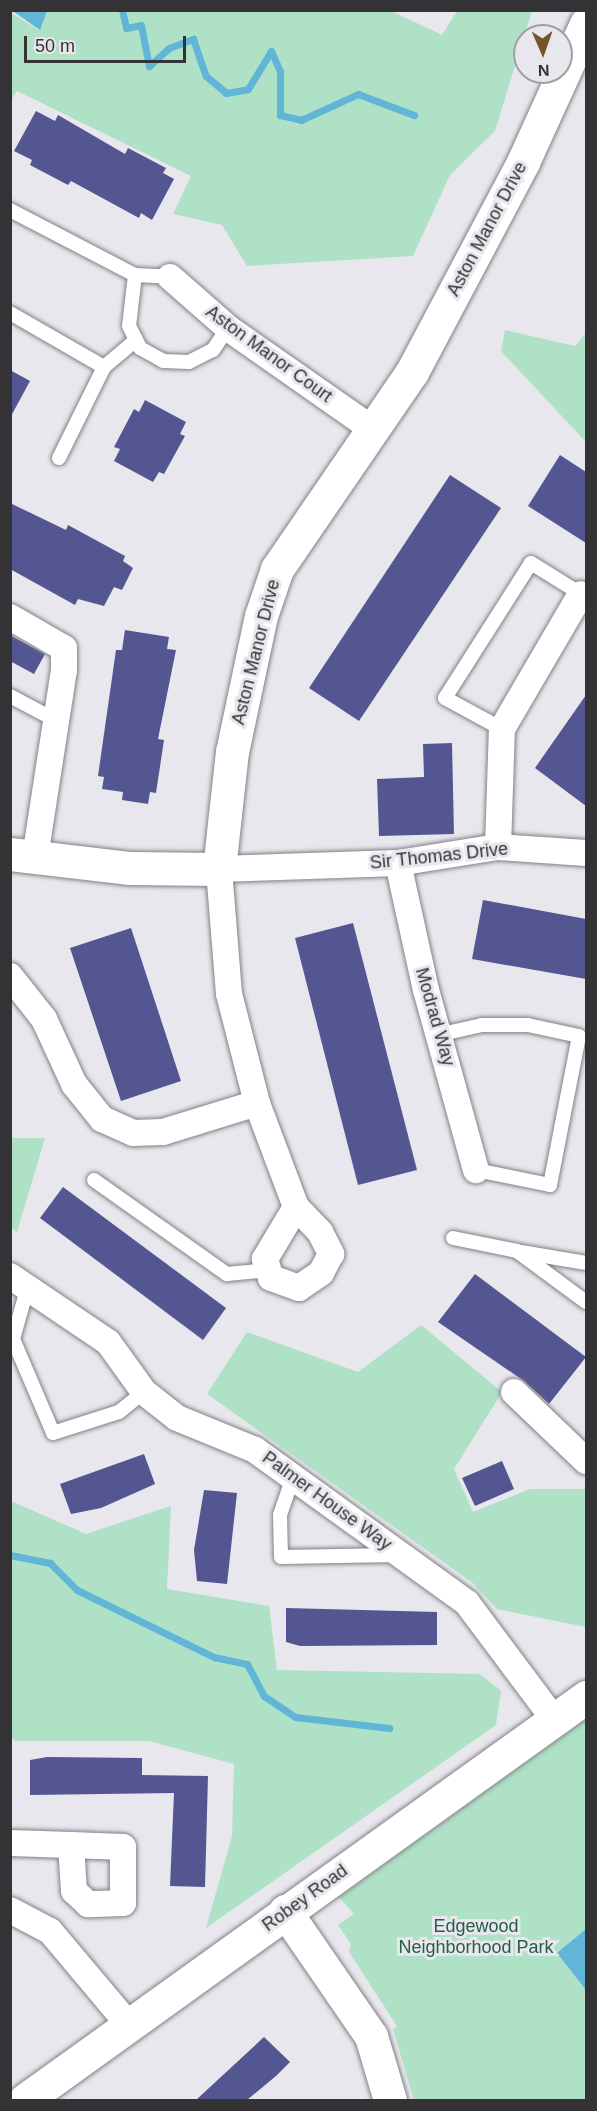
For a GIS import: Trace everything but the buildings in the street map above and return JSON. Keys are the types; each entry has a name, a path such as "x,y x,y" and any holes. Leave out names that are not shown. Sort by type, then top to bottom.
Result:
{"street":[{"name":"Aston Manor Drive","path":"269,1270 271,1278 299,1288 321,1273 331,1254 320,1232 296,1207 257,1103 229,994 219,869 232,752 261,615 277,569 371,428 412,372 523,162 586,24"},
{"name":"Aston Manor Court","path":"170,277 228,328 371,428"},
{"path":"498,847 502,729 581,594"},
{"path":"10,617 64,648 57,721 23,856 130,868 219,869"},
{"name":"Sir Thomas Drive","path":"219,869 398,863 498,847 586,853"},
{"name":"Modrad Way","path":"398,863 426,990 442,1034 476,1170"},
{"path":"10,976 44,1019 74,1084 102,1119 133,1133 163,1132 257,1103"},
{"path":"269,1270 265,1258 296,1207"},
{"name":"Palmer House Way","path":"19,1281 108,1342 144,1392 177,1418 255,1450 294,1474 466,1603 556,1722"},
{"path":"514,1392 586,1461"},
{"name":"Robey Road","path":"25,2100 285,1911 556,1722 586,1697"},
{"path":"10,1843 71,1845"},
{"path":"285,1911 341,1986 371,2036 386,2099"},
{"path":"11,1913 50,1931 129,2025"}],"lane":[{"path":"10,210 135,275 170,277"},
{"path":"135,275 129,326 136,340 163,361 189,362 213,350 228,328"},
{"path":"10,313 104,367"},
{"path":"59,458 104,367 136,340"},
{"path":"502,729 445,698 531,563 581,594"},
{"path":"10,696 57,721"},
{"path":"442,1034 482,1025 528,1025 579,1036 550,1185 476,1170"},
{"path":"94,1180 227,1274 269,1270"},
{"path":"453,1238 586,1263"},
{"path":"517,1251 586,1302"},
{"path":"19,1281 14,1339 53,1433 119,1412 144,1392"},
{"path":"294,1474 280,1515 281,1557 401,1555"}],"green space":[{"path":"389,10 442,35 457,11 532,11 528,24 513,24 513,73 495,131 450,175 413,256 247,266 222,225 173,214 191,176 17,91 11,100 10,12 39,30 47,11"},
{"path":"505,330 575,346 586,333 586,442 501,351"},
{"path":"10,1138 45,1138 17,1232 11,1228"},
{"path":"421,1325 502,1392 454,1469 473,1512 530,1489 586,1489 586,1627 497,1609 473,1583 207,1394 247,1332 358,1372"},
{"path":"11,1501 86,1534 171,1506 167,1589 269,1606 277,1670 480,1674 501,1691 496,1725 206,1928 232,1836 234,1764 149,1741 15,1741 11,1736"},
{"name":"Edgewood Neighborhood Park","path":"586,1719 586,2100 414,2100 393,2029 397,2026 349,1952 351,1944 338,1925 354,1914 339,1897"}],"water":[{"path":"11,10 47,10 47,11 40,30"},
{"path":"586,1929 586,1990 557,1953"}],"waterway":[{"path":"122,10 126,28 141,25 149,66 169,48 193,39 206,76 226,93 248,89 271,51 280,71 280,115 301,120 358,94 414,115"},
{"path":"10,1555 50,1563 77,1590 214,1657 247,1664 264,1696 295,1717 389,1728"}]}
